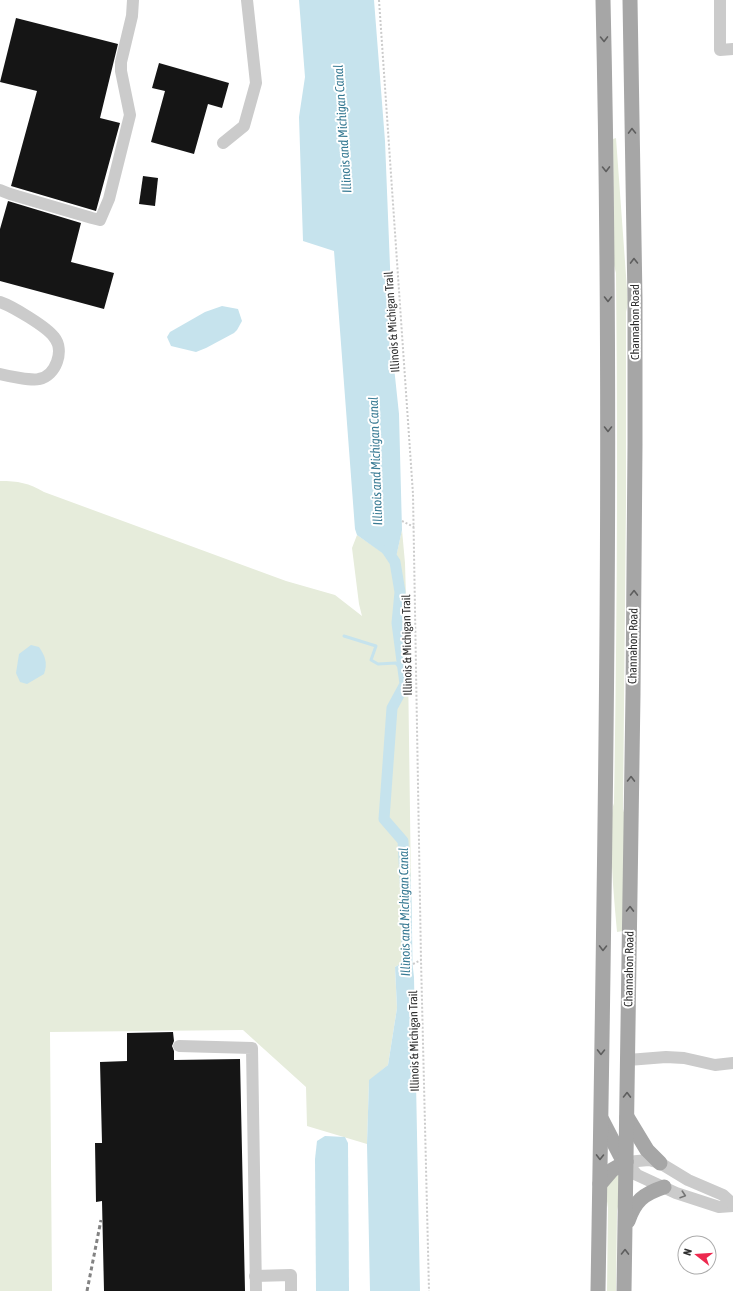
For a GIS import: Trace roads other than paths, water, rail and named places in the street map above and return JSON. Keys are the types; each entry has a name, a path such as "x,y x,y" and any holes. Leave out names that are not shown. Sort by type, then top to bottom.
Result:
{"main road":[{"path":"598,1291 608,501 608,279 603,0"},
{"name":"Channahon Road","path":"624,1291 634,630 635,292 630,0"},
{"path":"627,1117 647,1150 660,1163"},
{"path":"600,1118 620,1155 626,1162 612,1170 600,1184"},
{"path":"625,1230 632,1209 642,1197 664,1187"}],"street":[{"path":"0,190 100,220 109,199 130,116 121,71 121,62 132,16 134,0"},
{"path":"222,143 244,126 256,83 247,0"},
{"path":"720,0 720,50 733,50"},
{"path":"0,302 18,310 55,337 58,347 58,357 56,366 48,375 39,380 0,374"},
{"path":"179,1046 252,1048 256,1291"},
{"path":"628,1060 666,1057 684,1058 715,1065 733,1063"},
{"path":"626,1162 648,1160 660,1163 688,1180 723,1195 733,1205"},
{"path":"626,1162 637,1175 676,1193 719,1207 733,1205"},
{"path":"256,1276 291,1275 291,1291"}],"water":[{"path":"299,0 374,0 385,141 394,367 399,414 402,530 395,562 357,535 355,529 334,251 303,241 299,117 305,77"},
{"path":"222,306 238,309 242,321 234,333 196,352 171,346 167,337 170,332 205,312"},
{"path":"31,645 39,647 44,657 46,666 44,674 27,684 20,682 16,673 19,654"},
{"path":"407,945 412,960 414,977 420,1291 370,1291 367,1144 369,1080 388,1065 397,1008 395,967 402,963"},
{"path":"325,1136 345,1137 348,1143 349,1291 316,1291 315,1159 317,1141"}],"waterway":[{"name":"Illinois and Michigan Canal","path":"387,550 395,562 400,592 397,623 405,684 392,708 384,819 403,841 407,960"},
{"path":"344,636 376,646 371,660 378,664 396,663 403,672"}],"railway":[{"path":"87,1291 101,1220"}]}
